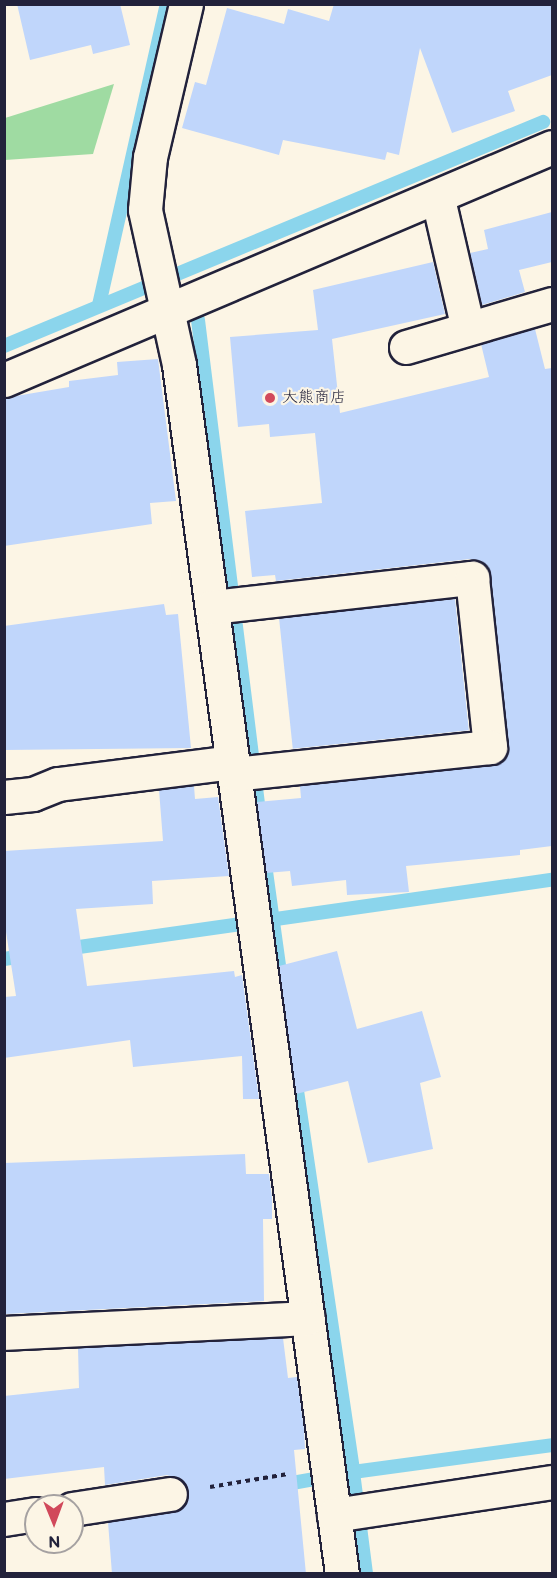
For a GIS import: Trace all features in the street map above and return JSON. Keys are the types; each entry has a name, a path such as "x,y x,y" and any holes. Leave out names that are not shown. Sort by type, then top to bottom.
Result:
{"street":[{"path":"186,4 150,157 145,210 166,303 226,605 243,770 253,921 308,1318 341,1493 342,1574"},
{"path":"4,380 166,303 438,199 552,147"},
{"path":"438,199 466,325"},
{"path":"406,347 466,325 552,304"},
{"path":"4,797 58,784 243,770 490,747 472,578 226,605"},
{"path":"4,1333 308,1318"},
{"path":"341,1493 552,1482"},
{"path":"84,1507 170,1494"},
{"path":"4,1519 24,1516"}],"path":[{"path":"170,1494 341,1493"}],"green space":[{"path":"114,84 93,154 5,160 5,118"}],"building":[{"path":"17,4 120,4 130,45 93,54 91,45 30,60"},
{"path":"334,4 552,4 552,75 508,91 515,111 452,133 420,48 399,155 387,152 385,160 283,140 279,155 182,128 195,82 206,85 227,8 284,24 288,9 329,21"},
{"path":"552,212 552,262 519,270 525,292 482,305 470,253 488,249 484,230"},
{"path":"433,262 445,314 332,339 340,413 489,377 481,344 535,329 545,369 552,368 552,846 520,850 520,855 406,866 409,892 347,895 346,880 292,886 290,871 266,873 257,802 301,798 300,786 492,766 507,755 491,576 487,567 470,559 276,581 275,575 252,577 245,511 322,503 315,433 270,437 269,424 238,427 230,337 318,330 313,290"},
{"path":"158,359 176,501 150,503 152,524 4,546 4,398 69,387 69,381 118,375 117,362"},
{"path":"455,599 469,730 293,749 279,618"},
{"path":"164,604 166,615 178,614 191,748 4,750 4,626"},
{"path":"194,786 195,799 218,797 229,876 152,881 153,904 76,909 87,986 234,971 235,977 242,975 259,1099 243,1099 242,1056 133,1067 130,1040 4,1058 4,997 16,996 4,919 4,851 163,841 159,790"},
{"path":"337,951 357,1029 422,1011 441,1077 420,1083 433,1149 368,1163 348,1081 296,1094 279,966"},
{"path":"245,1154 246,1174 269,1174 272,1197 272,1219 263,1219 264,1301 6,1314 4,1163"},
{"path":"283,1338 288,1378 297,1377 304,1429 305,1449 294,1450 306,1574 112,1574 108,1522 181,1509 189,1492 184,1482 167,1475 105,1485 104,1467 4,1479 4,1396 79,1388 78,1348"}],"waterway":[{"path":"99,305 167,4"},
{"path":"4,346 543,122"},
{"path":"198,320 260,820"},
{"path":"264,857 284,1001"},
{"path":"65,949 552,880"},
{"path":"4,959 28,955"},
{"path":"295,1077 353,1472 552,1445"},
{"path":"281,1485 353,1472 366,1574"}],"place":[{"name":"大熊商店","path":"270,398"}]}
